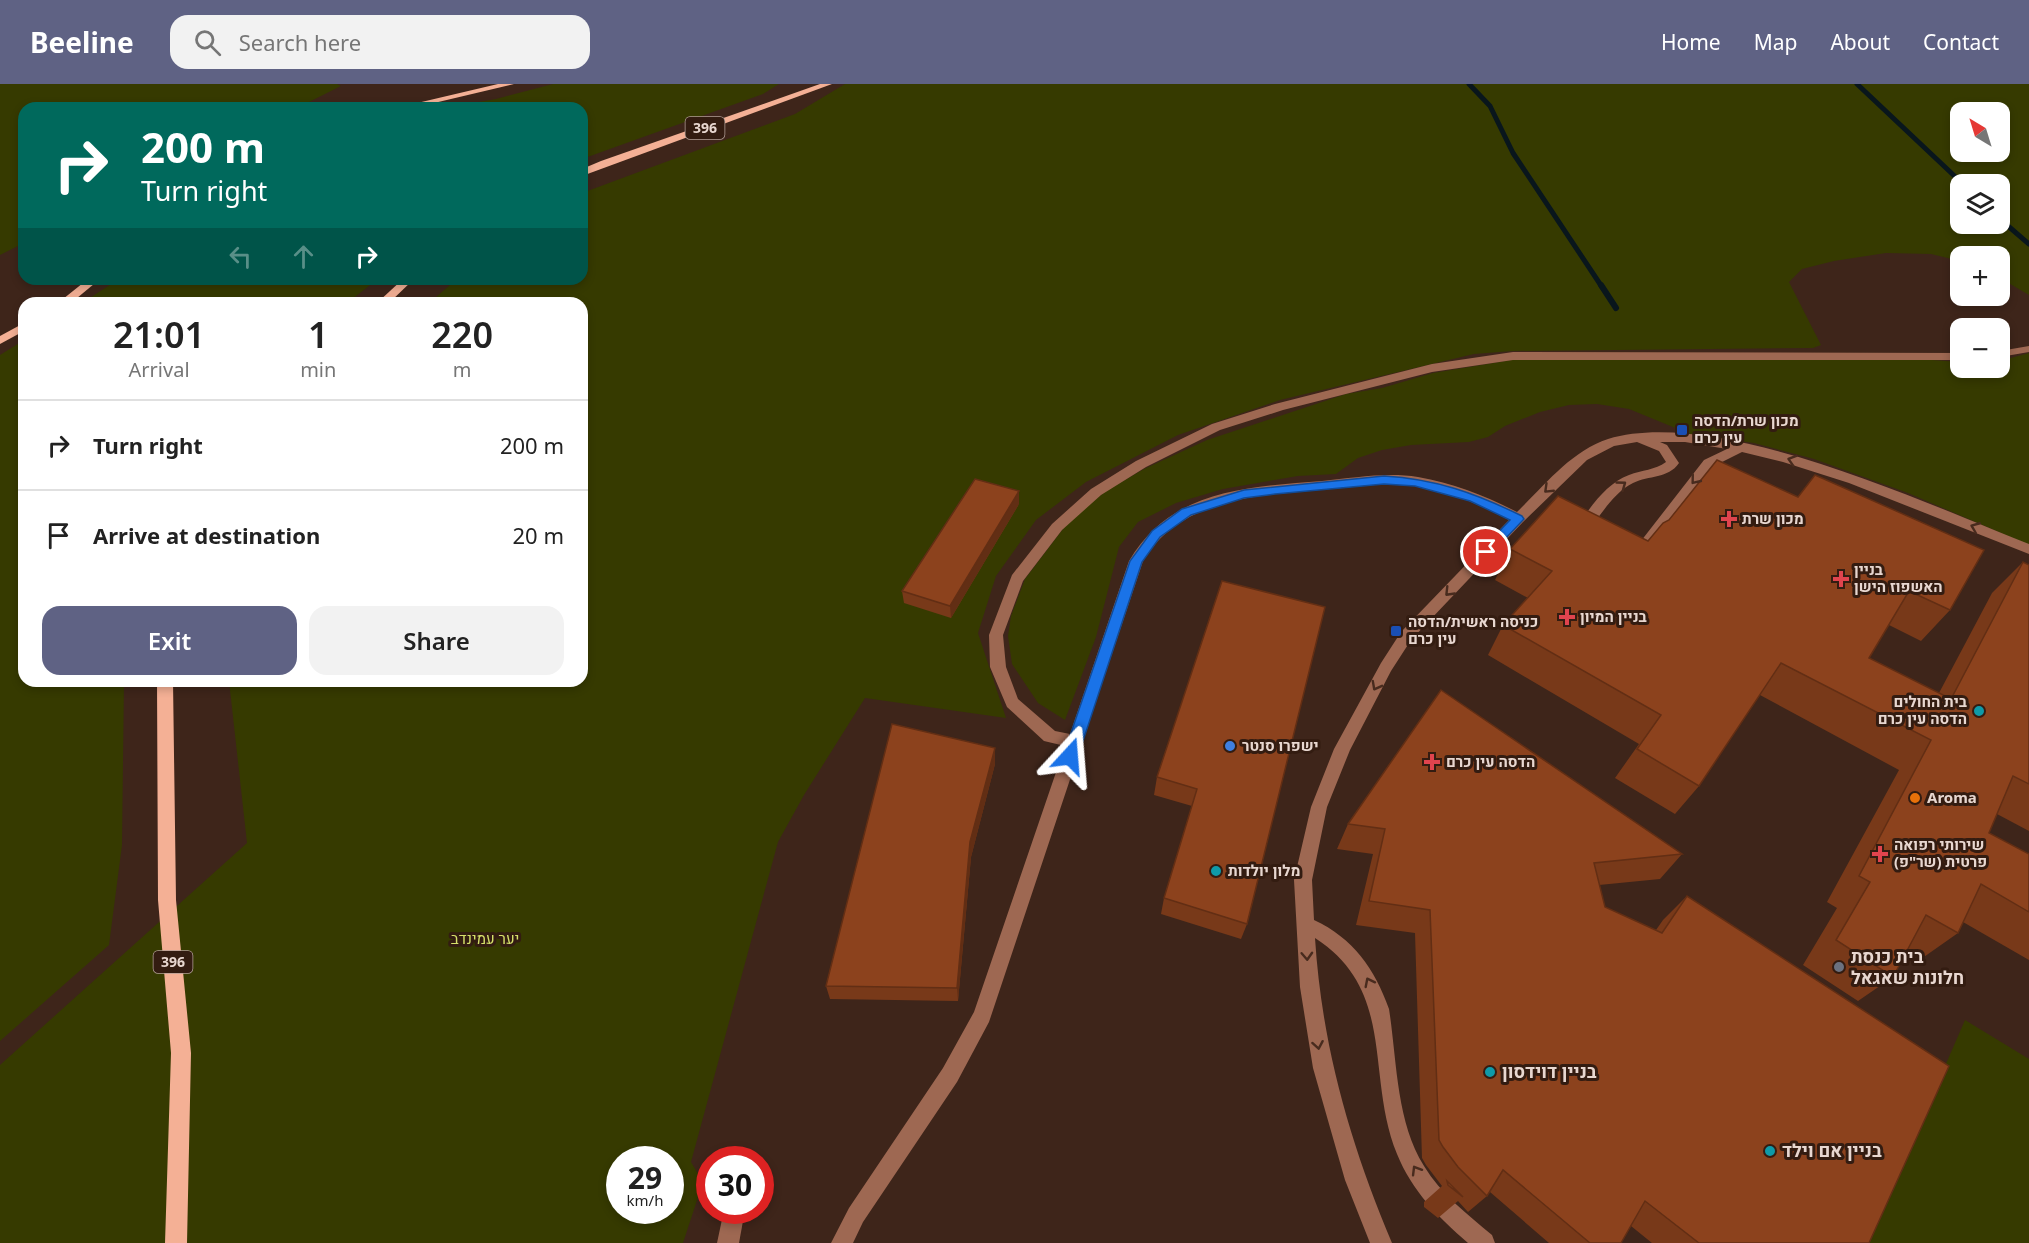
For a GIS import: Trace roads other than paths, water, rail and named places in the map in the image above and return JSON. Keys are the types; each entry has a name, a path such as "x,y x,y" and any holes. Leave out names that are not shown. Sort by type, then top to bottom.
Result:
{"main road":[{"path":"428,102 510,84"},
{"name":"396","path":"588,170 828,84"},
{"path":"72,297 87,285"},
{"path":"390,297 402,285"},
{"path":"0,341 18,330"},
{"name":"396","path":"165,687 167,900 181,1053 176,1243"}],"street":[{"path":"2010,352 2029,349"},
{"path":"1075,742 1050,736 1012,703 998,667 996,635 1017,579 1057,527 1096,492 1141,464 1216,427 1279,407 1432,368 1513,356 1950,357"},
{"path":"1632,438 1656,444 1669,454 1673,462 1658,473 1632,478 1620,486 1609,495 1588,521 1643,547 1709,463 1741,447"},
{"path":"1382,1243 1355,1180 1323,1068 1309,987 1303,880 1318,807 1342,749 1386,667 1406,636 1518,519 1582,458 1610,443 1632,438 1685,438 1741,447 1854,480 2029,549"},
{"path":"843,1243 856,1215 950,1075 982,1016 1136,561 1156,534 1187,512 1244,494 1384,480 1415,482 1445,489 1474,498 1518,519"},
{"path":"1305,924 1331,938 1364,971 1380,1009 1398,1130 1411,1163 1430,1191 1484,1243"},
{"path":"728,1243 732,1224"}],"waterway":[{"path":"1469,84 1490,106 1513,153 1602,287"},
{"path":"1857,84 1952,174"},
{"path":"2010,228 2029,244"},
{"path":"1601,285 1616,308"}],"place":[{"name":"מכון שרת/הדסה עין כרם","path":"1682,430"},
{"name":"מכון שרת","path":"1729,519"},
{"name":"בניין האשפוז הישן","path":"1841,579"},
{"name":"בניין המיון","path":"1567,617"},
{"name":"כניסה ראשית/הדסה עין כרם","path":"1396,631"},
{"name":"בית החולים הדסה עין כרם","path":"1979,711"},
{"name":"ישפרו סנטר","path":"1230,746"},
{"name":"הדסה עין כרם","path":"1432,762"},
{"name":"Aroma","path":"1915,798"},
{"name":"שירותי רפואה פרטית (שר\"פ)","path":"1880,854"},
{"name":"מלון יולדות","path":"1216,871"},
{"name":"בית כנסת חלונות שאגאל","path":"1839,967"},
{"name":"בניין דוידסון","path":"1490,1072"},
{"name":"בניין אם וילד","path":"1770,1151"}],"park label":[{"name":"יער עמינדב","path":"485,939"}]}
